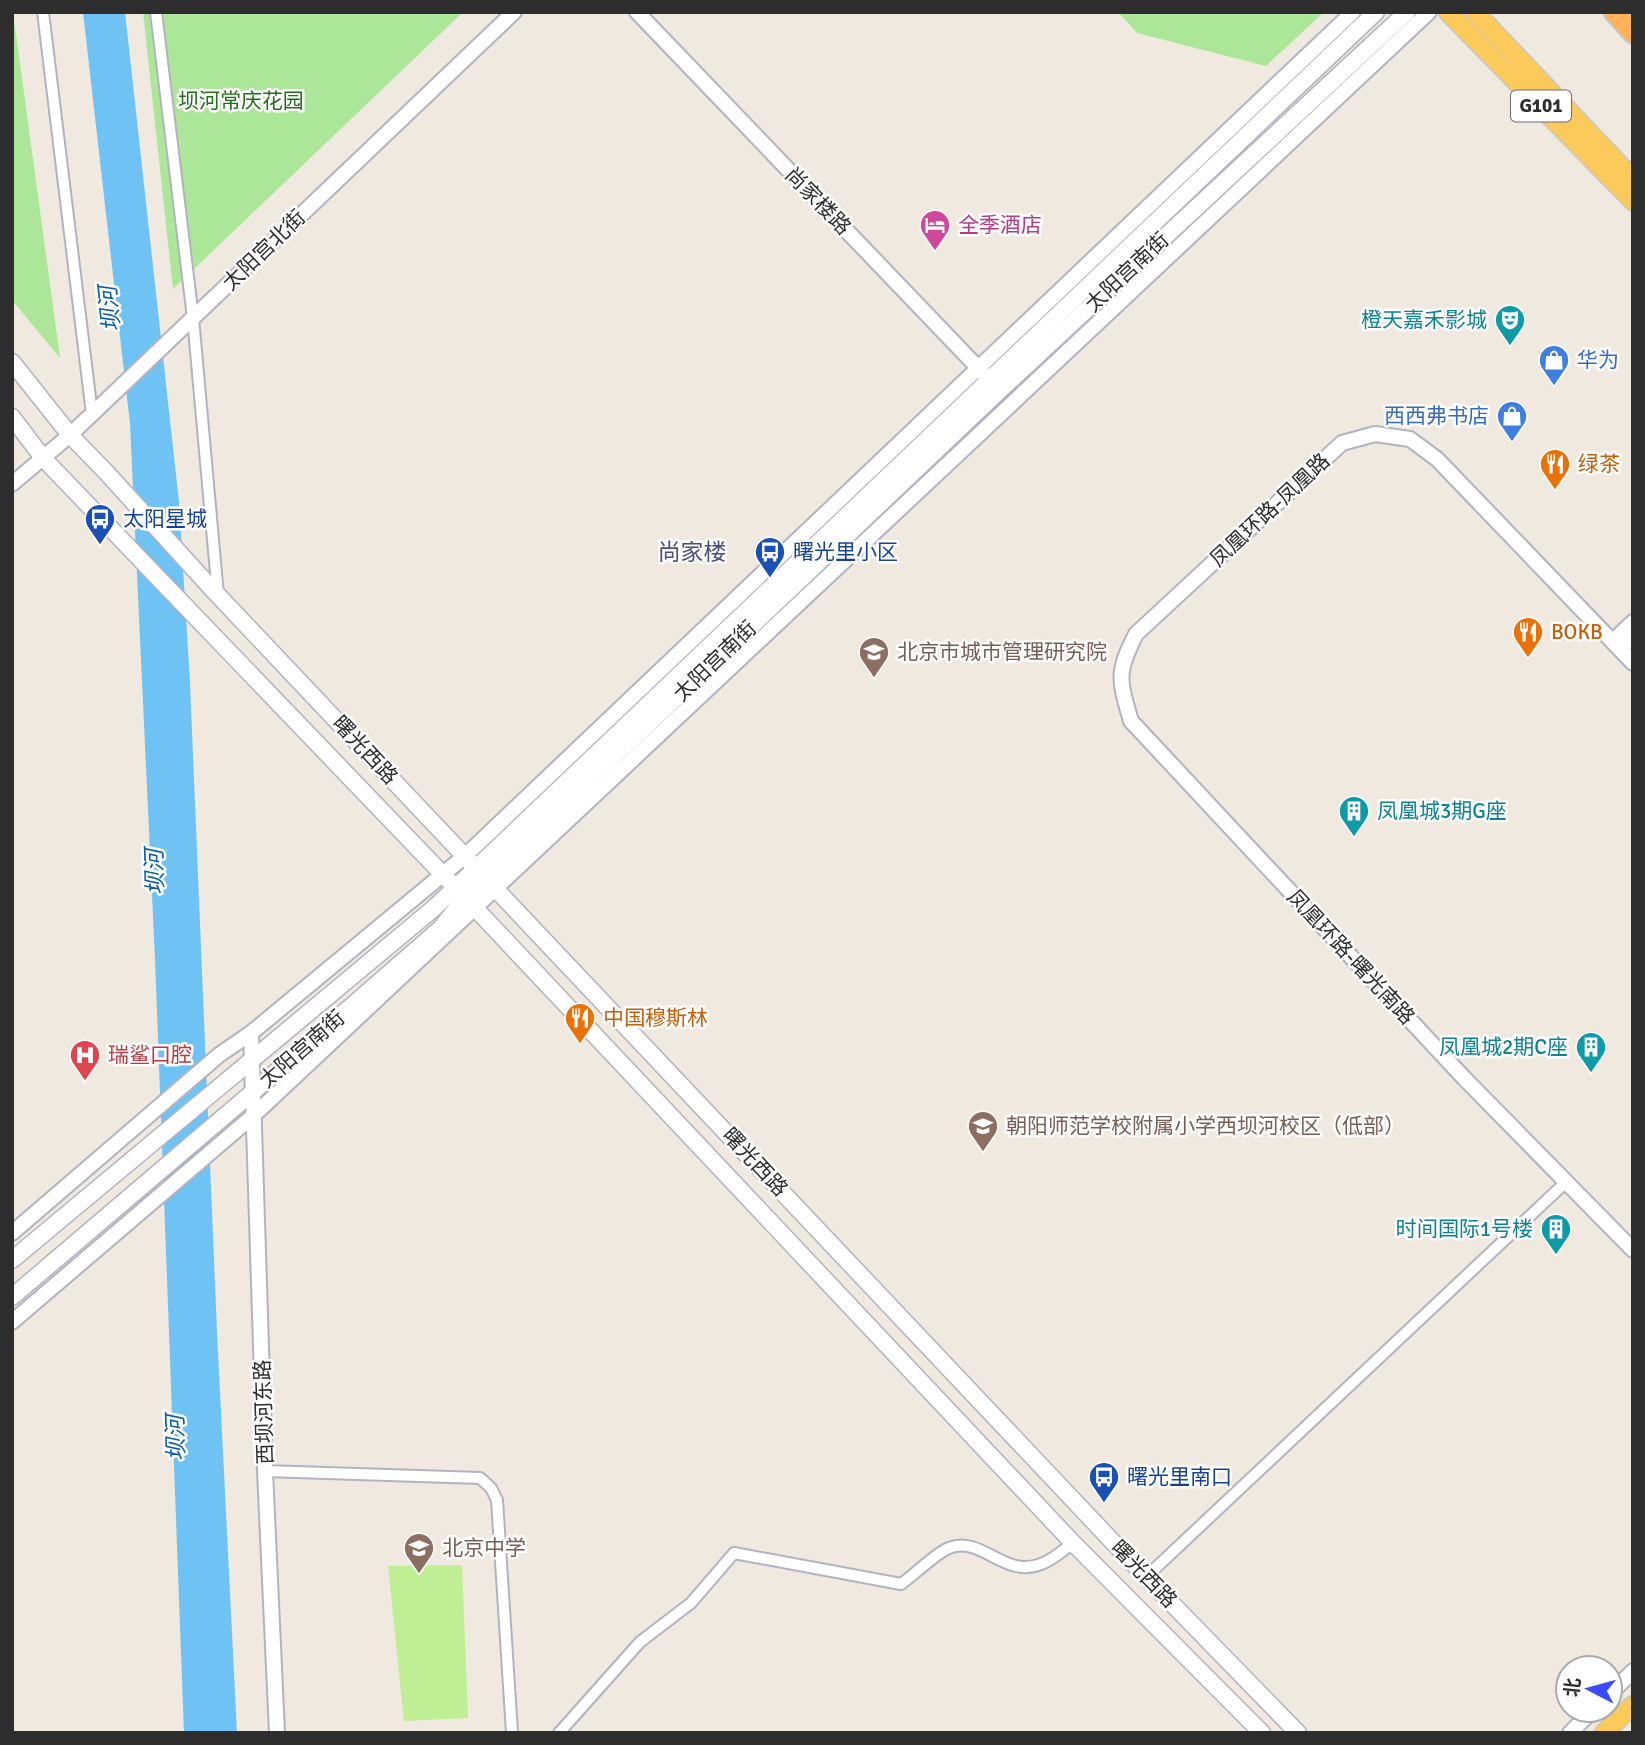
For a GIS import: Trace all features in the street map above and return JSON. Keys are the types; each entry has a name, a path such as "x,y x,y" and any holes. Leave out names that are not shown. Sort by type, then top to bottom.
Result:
{"highway":[{"name":"G101","path":"1448,12 1633,201"},
{"name":"G101","path":"1475,12 1633,179"},
{"path":"1614,12 1633,33"},
{"path":"1604,1733 1629,1709"}],"main road":[{"name":"太阳宫南街","path":"12,1260 434,908 460,892 481,873 989,380 1376,12"},
{"name":"太阳宫南街","path":"989,380 1407,12"},
{"path":"12,362 70,435"},
{"path":"12,417 43,458"},
{"name":"曙光西路","path":"70,435 1146,1577 1298,1733"},
{"name":"曙光西路","path":"43,458 460,892 1073,1543 1262,1733"},
{"name":"太阳宫南街","path":"12,1297 441,928 460,892"}],"street":[{"path":"43,12 93,414"},
{"path":"156,12 192,319 216,593"},
{"name":"太阳宫北街","path":"12,484 93,414 514,12"},
{"name":"尚家楼路","path":"637,12 989,380"},
{"name":"太阳宫南街","path":"481,873 989,380 1353,12"},
{"name":"太阳宫南街","path":"12,1322 254,1115 460,892 1429,12"},
{"name":"凤凰环路-凤凰路","path":"1131,721 1121,687 1123,660 1136,634 1342,443 1375,434 1410,439 1437,458 1633,663"},
{"path":"1616,645 1633,622"},
{"path":"1616,645 1633,638"},
{"name":"凤凰环路-曙光南路","path":"1131,721 1464,1078 1633,1250"},
{"name":"太阳宫南街","path":"12,1233 211,1062 460,892"},
{"name":"西坝河东路","path":"251,1033 265,1471 277,1733"},
{"path":"1146,1577 1566,1182"},
{"path":"265,1471 480,1478 491,1488 497,1500 512,1733"},
{"path":"559,1733 640,1642 691,1603 734,1553 901,1584 949,1548 971,1545 1006,1565 1026,1568 1042,1564 1073,1543"}],"green space":[{"path":"13,12 60,358 12,300"},
{"name":"坝河常庆花园","path":"143,12 463,12 173,289"},
{"path":"1118,12 1324,12 1266,66 1137,33"},
{"path":"462,1565 468,1718 404,1721 388,1566"}],"water":[{"name":"坝河","path":"83,12 125,12 179,502 190,683 237,1733 184,1733 155,959 130,424"}],"place":[{"name":"全季酒店","path":"935,252"},
{"name":"橙天嘉禾影城","path":"1510,347"},
{"name":"华为","path":"1554,387"},
{"name":"西西弗书店","path":"1512,443"},
{"name":"绿茶","path":"1555,491"},
{"name":"太阳星城","path":"100,546"},
{"name":"曙光里小区","path":"770,579"},
{"name":"BOKB","path":"1528,659"},
{"name":"北京市城市管理研究院","path":"874,679"},
{"name":"凤凰城3期G座","path":"1354,838"},
{"name":"中国穆斯林","path":"580,1045"},
{"name":"凤凰城2期C座","path":"1591,1074"},
{"name":"瑞鲨口腔","path":"85,1082"},
{"name":"朝阳师范学校附属小学西坝河校区（低部）","path":"983,1153"},
{"name":"时间国际1号楼","path":"1556,1256"},
{"name":"曙光里南口","path":"1104,1504"},
{"name":"北京中学","path":"419,1575"}],"district":[{"name":"尚家楼","path":"692,552"}]}
